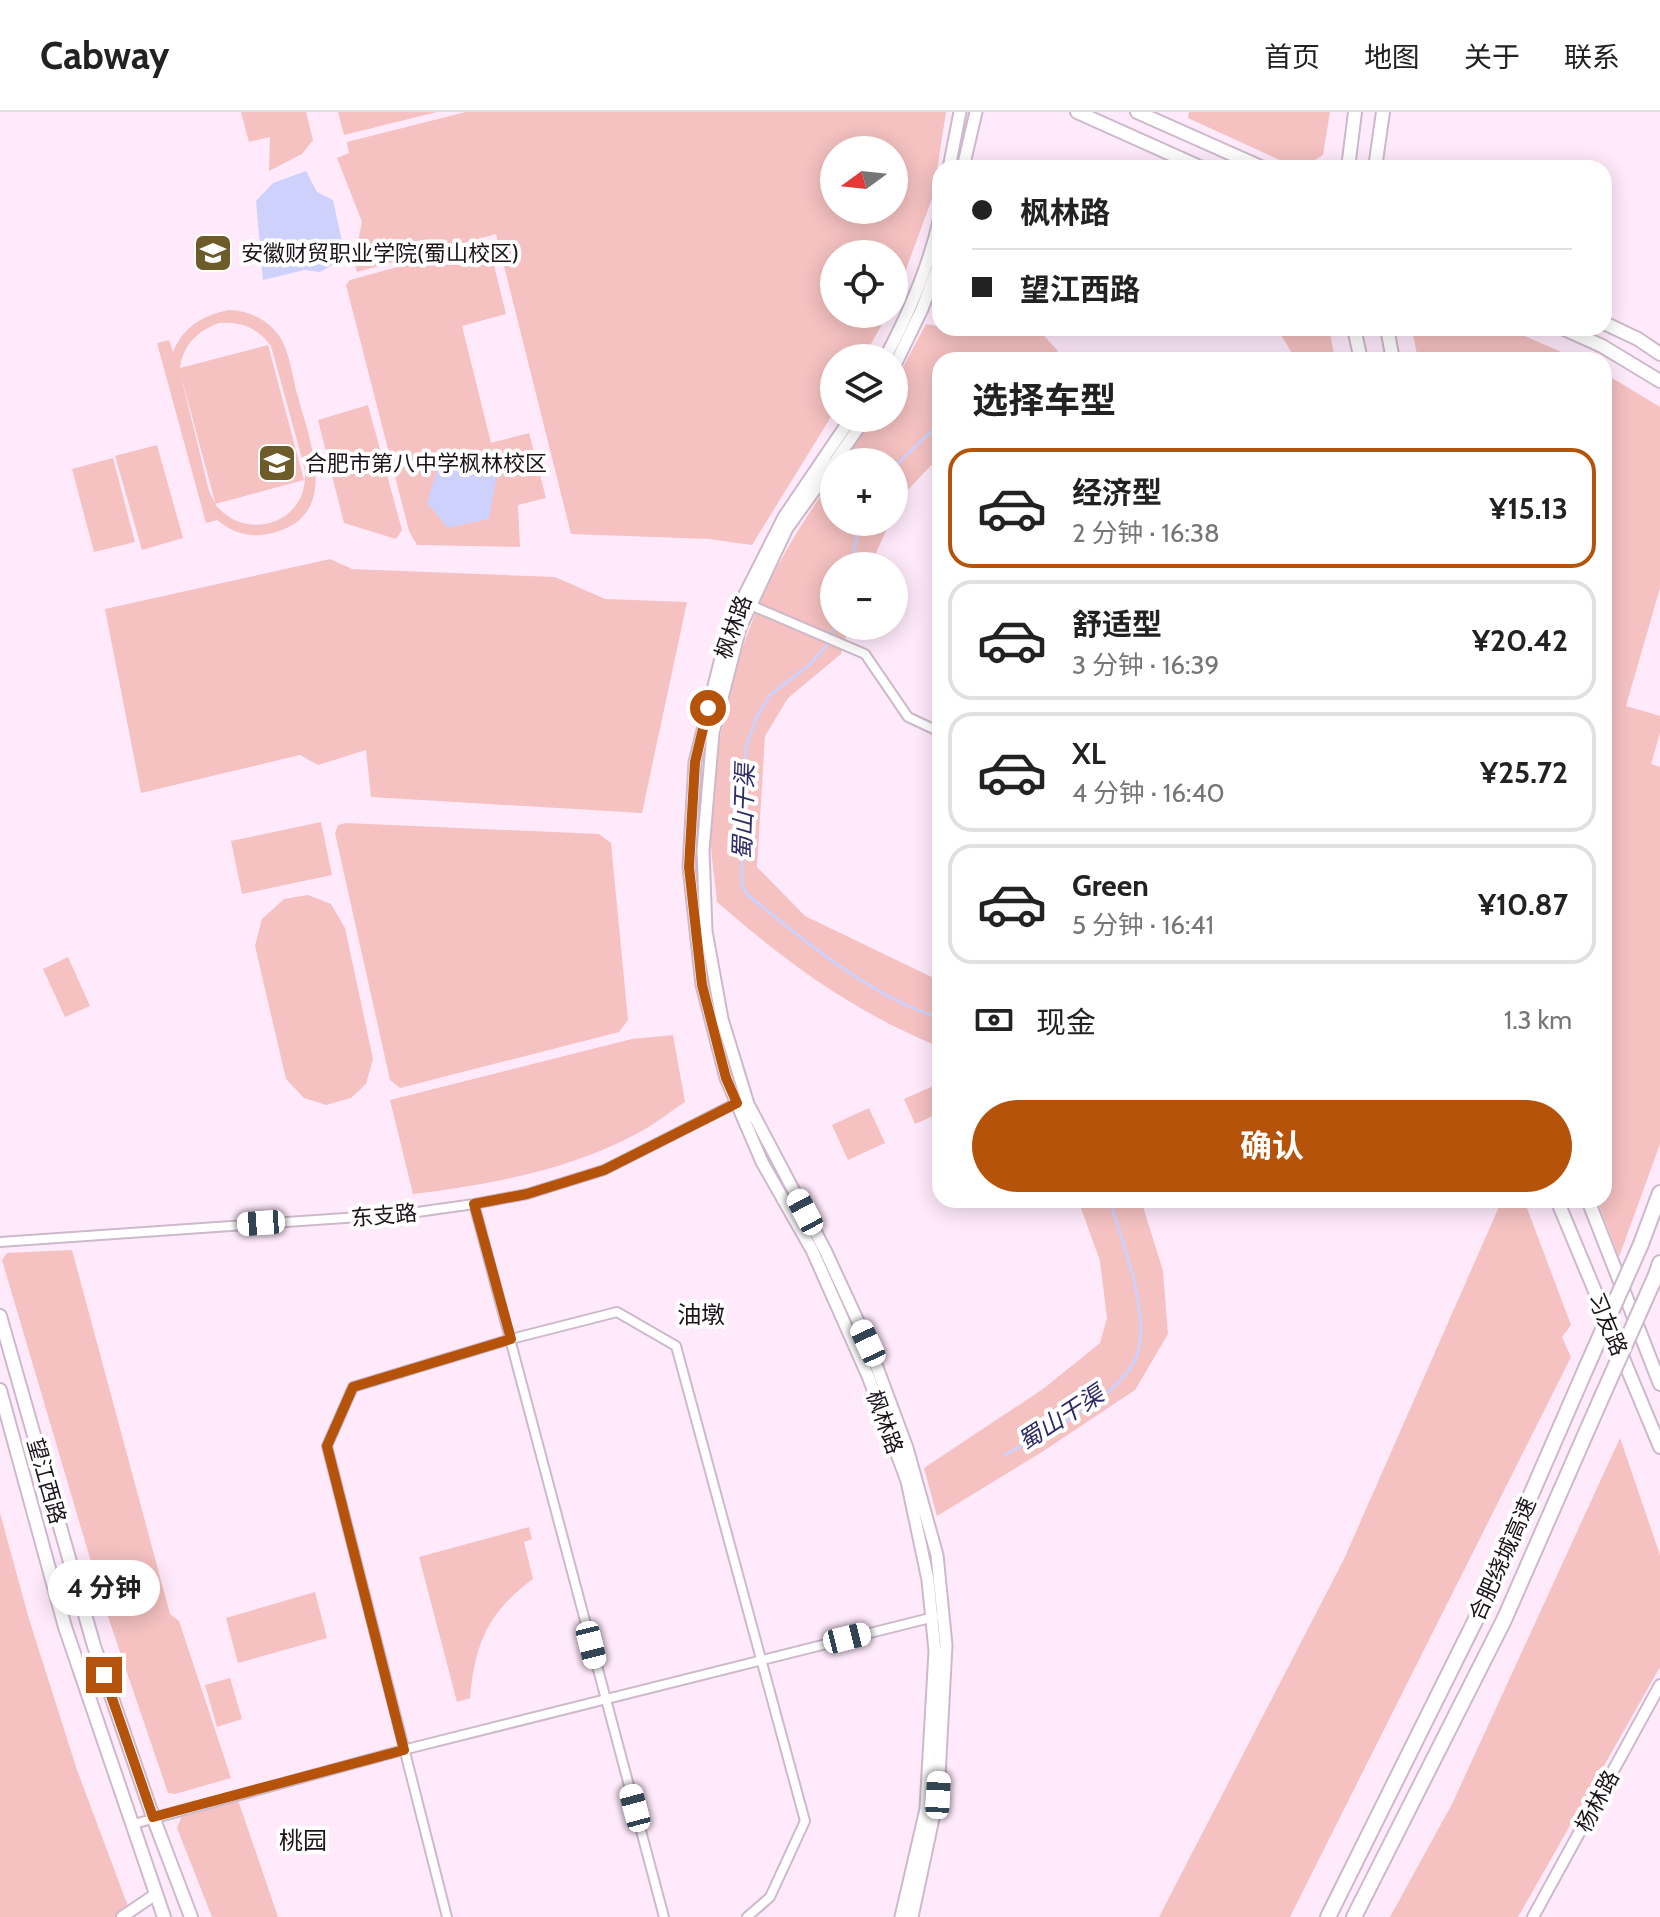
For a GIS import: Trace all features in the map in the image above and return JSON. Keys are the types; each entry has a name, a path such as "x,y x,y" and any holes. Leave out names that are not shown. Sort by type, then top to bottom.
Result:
{"highway":[{"name":"合肥绕城高速","path":"1328,1917 1483,1605 1641,1244 1660,1193"},
{"name":"合肥绕城高速","path":"1354,1917 1504,1620 1658,1269"}],"main road":[{"path":"951,160 960,112"},
{"path":"965,160 976,112"},
{"path":"1077,112 1184,160"},
{"path":"1137,112 1245,160"},
{"path":"1348,160 1355,112"},
{"path":"1377,160 1383,112"},
{"path":"1342,160 1349,147"},
{"path":"892,344 932,251"},
{"path":"905,344 932,282"},
{"path":"1612,327 1660,354"},
{"path":"1580,336 1612,352"},
{"path":"1612,352 1660,381"},
{"name":"枫林路","path":"842,432 784,517 745,603 713,733 703,850 706,931 722,1019 742,1100 825,1250 873,1356 907,1448 937,1555 937,1616 926,1809 901,1917"},
{"name":"枫林路","path":"745,603 787,528 820,482"},
{"name":"习友路","path":"1560,1208 1660,1447"},
{"name":"习友路","path":"1591,1208 1660,1384"},
{"name":"望江西路","path":"0,1316 94,1646 191,1917"},
{"name":"望江西路","path":"0,1390 65,1627 164,1917"},
{"name":"枫林路","path":"912,1917 938,1795 946,1645 937,1616"}],"street":[{"path":"745,603 865,654 908,717 932,728"},
{"name":"东支路","path":"0,1242 403,1214 527,1194 604,1170 742,1100"},
{"path":"474,1204 664,1917"},
{"path":"447,1917 327,1446 353,1387 511,1339 617,1312 676,1346 805,1821 770,1897 747,1917"},
{"path":"134,1824 404,1750 937,1616"},
{"name":"杨林路","path":"1533,1917 1660,1685"},
{"path":"122,1917 156,1894"}],"shaded area":[{"path":"241,112 306,112 313,140 302,154 269,171 270,137 249,142"},
{"path":"338,112 437,112 344,135"},
{"path":"466,112 946,112 939,160 932,160 932,199 908,264 908,240 820,240 820,328 880,328 871,344 820,344 822,432 752,545 709,539 571,534 496,234 357,272 354,261 362,222 337,158 349,153 347,142"},
{"path":"1189,112 1330,112 1323,155 1315,160 1280,160 1188,118"},
{"path":"478,245 490,249 506,314 462,326 491,443 529,433 546,498 518,505 520,547 417,545 409,531 346,285 350,280"},
{"path":"229,310 249,314 277,333 288,355 314,457 316,478 306,513 291,526 254,535 228,528 217,520 206,523 157,343 169,340 173,352 188,329 202,319","holes":["219,323 248,327 271,346 304,466 304,480 268,345 180,368 184,352 204,330","180,372 215,502 209,491","304,480 299,501 289,513 276,521 260,525 229,517 215,504"]},
{"path":"926,324 932,325 932,336 1044,336 1058,351 932,352 932,464 908,490 908,448 853,448 864,432 908,432 908,358"},
{"path":"1282,336 1330,336 1334,352 1291,352"},
{"path":"1414,336 1524,336 1562,352 1416,352"},
{"path":"1612,378 1660,407 1660,588 1626,706 1660,716 1660,733 1651,764 1660,767 1660,1144 1619,1257 1600,1208 1612,1208"},
{"path":"368,405 402,530 396,539 344,523 318,420"},
{"path":"157,445 183,538 142,550 115,456"},
{"path":"113,458 135,542 94,552 72,469"},
{"path":"820,497 820,536 884,536 876,552 820,552 820,640 845,640 841,654 788,698 765,736 757,867 805,916 932,977 932,1043 879,1018 822,984 717,902 711,823 722,730 746,638 777,567"},
{"path":"330,559 352,569 555,577 605,599 687,602 642,813 371,797 366,750 318,765 300,755 141,793 105,609"},
{"path":"321,822 332,875 242,894 231,841"},
{"path":"338,825 599,834 611,843 628,1020 619,1032 400,1088 390,1080 335,833"},
{"path":"308,895 331,904 345,928 373,1059 366,1084 351,1098 326,1105 304,1098 286,1079 255,946 262,919 284,899"},
{"path":"68,957 90,1006 65,1017 43,969"},
{"path":"673,1035 685,1102 650,1126 612,1146 557,1166 471,1186 413,1194 390,1100 632,1039"},
{"path":"932,1087 932,1117 915,1124 904,1099"},
{"path":"869,1108 885,1143 848,1160 832,1125"},
{"path":"1081,1208 1143,1208 1163,1271 1168,1334 1135,1390 937,1516 924,1468 1043,1389 1100,1343 1107,1318 1100,1261"},
{"path":"1498,1208 1527,1208 1571,1325 1562,1337 1571,1357 1290,1917 1159,1917 1344,1559"},
{"path":"72,1250 170,1614 179,1621 231,1778 175,1794 168,1793 102,1599 2,1260 7,1253"},
{"path":"1620,1438 1660,1555 1660,1667 1518,1917 1390,1917 1452,1804"},
{"path":"0,1513 29,1619 77,1770 132,1917 0,1917"},
{"path":"529,1527 532,1539 524,1542 533,1579 505,1604 486,1630 472,1678 470,1698 457,1702 419,1557"},
{"path":"315,1592 327,1638 238,1663 226,1618"},
{"path":"230,1678 242,1719 217,1727 205,1685"},
{"path":"238,1800 278,1917 212,1917 177,1828 183,1813"}],"water":[{"path":"306,171 317,192 333,200 343,246 341,260 320,272 304,270 263,280 256,201 273,183"},
{"path":"476,464 497,475 489,519 448,528 427,503 438,466"}],"waterway":[{"name":"蜀山干渠","path":"908,454 932,431"},
{"name":"蜀山干渠","path":"854,552 858,536"},
{"name":"蜀山干渠","path":"830,640 809,665 770,695 756,718 746,747 742,887 749,896 840,966 889,996 932,1015"},
{"name":"蜀山干渠","path":"1005,1455 1094,1403 1110,1391 1134,1362 1141,1326 1139,1304 1112,1208"}],"place":[{"name":"安徽财贸职业学院(蜀山校区)","path":"213,253"},
{"name":"合肥市第八中学枫林校区","path":"277,463"}],"district":[{"name":"油墩","path":"701,1315"},
{"name":"桃园","path":"303,1841"}],"route":[{"path":"104,1675 153,1817 404,1750 327,1446 353,1387 511,1339 474,1204 527,1194 604,1170 737,1103 726,1078 702,985 689,867 695,762 708,708"}]}
